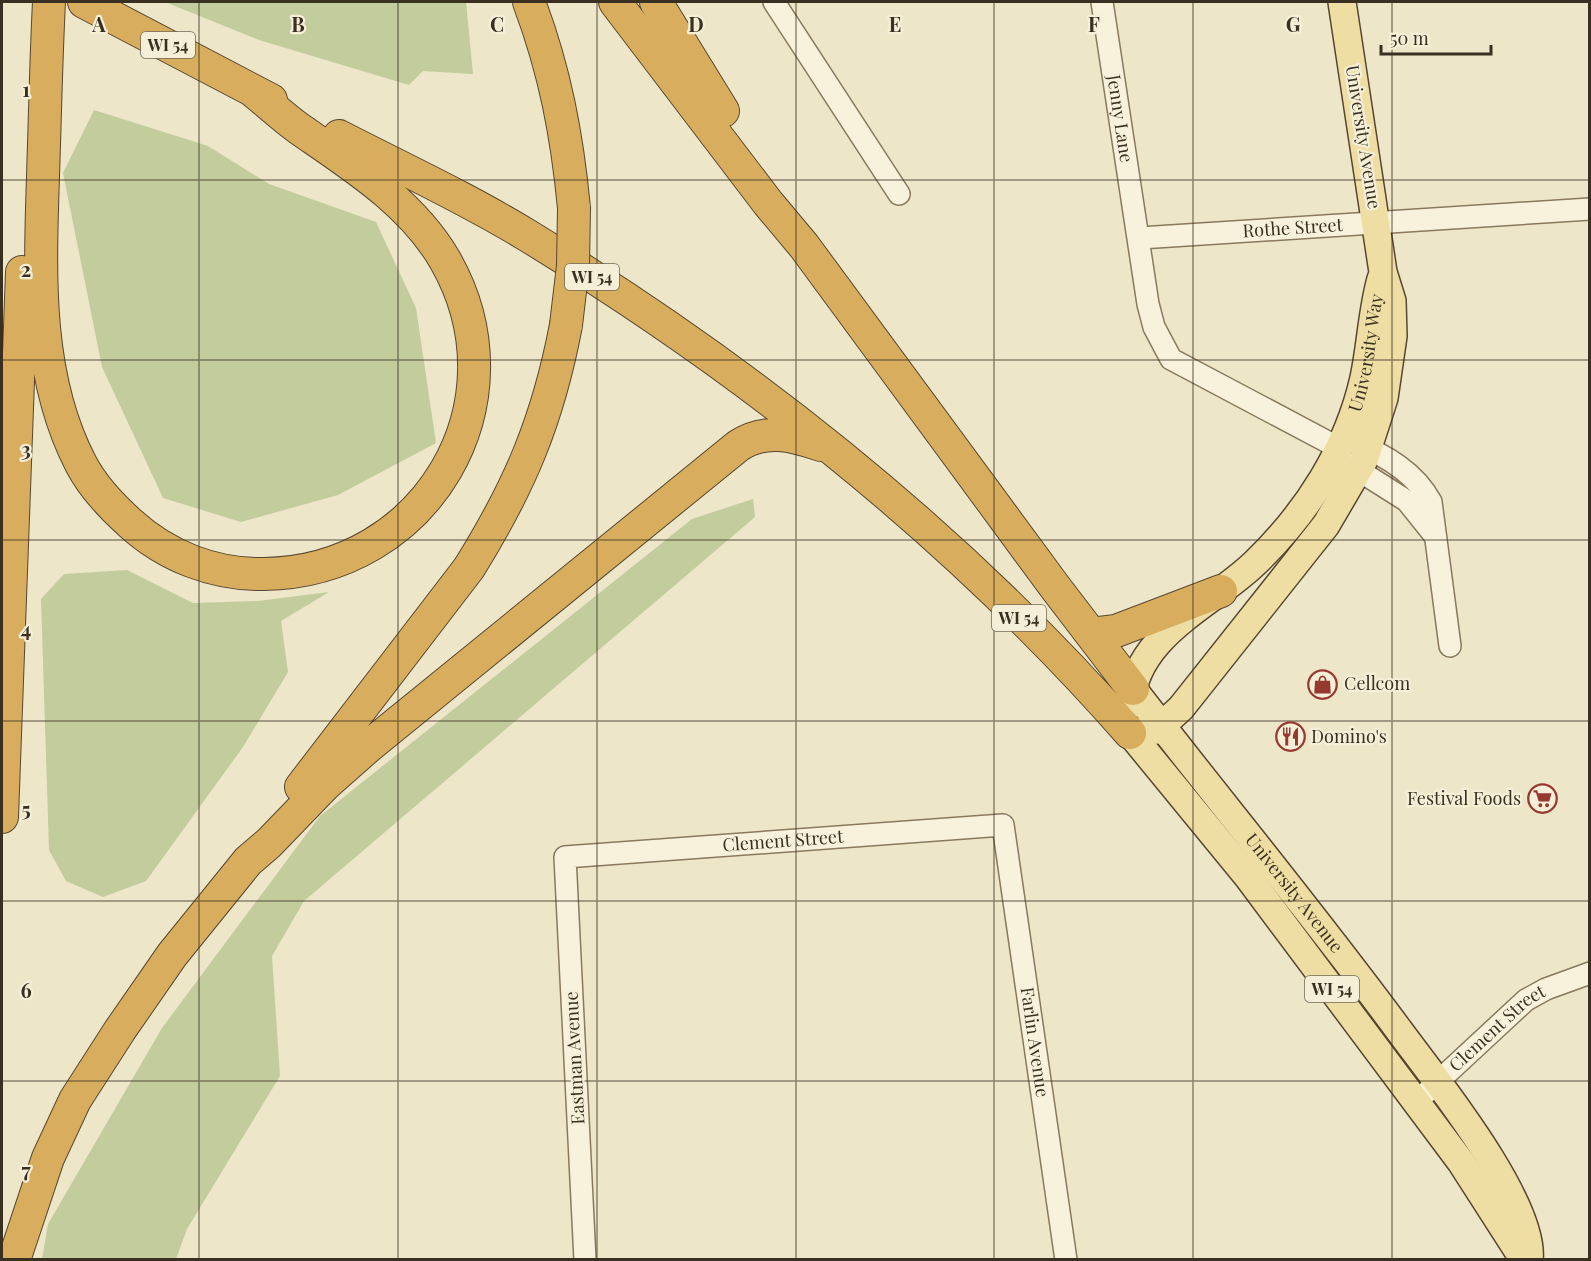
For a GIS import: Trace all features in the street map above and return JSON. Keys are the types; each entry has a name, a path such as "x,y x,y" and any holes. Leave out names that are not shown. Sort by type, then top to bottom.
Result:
{"highway":[{"path":"34,2 39,43 40,284 43,323 58,406 81,465 95,487 118,513 144,536 166,550 218,570 250,574 283,574 331,564 377,543 402,524 424,502 446,472 462,436 474,383 473,346 460,295 445,260 427,234 384,190 339,154 300,129 252,90"},
{"path":"2,817 39,43 48,2"},
{"name":"WI 54","path":"84,2 523,233 717,359 831,449 957,558 1053,652 1130,733"},
{"path":"113,2 160,27 188,55"},
{"path":"14,1260 48,1158 75,1100 172,955 248,861 261,839 469,568 520,479 546,411 566,325 573,266 574,208 558,90 529,2"},
{"name":"WI 54","path":"615,2 768,203 804,246 1133,689"},
{"path":"656,2 804,246"},
{"path":"248,861 269,843 326,783 369,746 738,446 758,436 781,434 831,449"},
{"path":"1090,634 1116,631 1221,591"}],"main road":[{"name":"University Avenue","path":"1342,2 1383,272"},
{"name":"University Way","path":"1130,733 1133,689 1143,662 1162,637 1256,562 1286,530 1315,492 1339,447 1363,381 1383,272"},
{"name":"University Way","path":"1162,727 1181,708 1308,549 1341,503 1364,460 1384,398 1393,336 1392,301 1383,272"},
{"name":"University Avenue","path":"1133,689 1322,925 1475,1134 1502,1180 1527,1236 1529,1260"},
{"path":"1130,733 1151,732 1162,727"},
{"name":"University Avenue","path":"1130,733 1248,877 1416,1101 1471,1176 1524,1260"}],"street":[{"path":"774,2 899,194"},
{"name":"Jenny Lane","path":"1102,2 1140,238 1148,304 1154,327 1171,359 1339,447"},
{"name":"Rothe Street","path":"1140,238 1590,209"},
{"path":"1339,447 1364,460 1399,466 1428,497 1433,510 1450,646"},
{"name":"Clement Street","path":"565,857 1003,825"},
{"name":"Farlin Avenue","path":"1003,825 1066,1260"},
{"name":"Eastman Avenue","path":"565,857 585,1260"},
{"name":"Clement Street","path":"1416,1101 1526,1000 1546,989 1590,973"}],"green space":[{"path":"165,2 466,2 473,74 423,71 409,85 259,40"},
{"path":"94,110 208,146 269,184 376,222 416,308 436,443 338,495 241,522 163,498 102,367 63,173"},
{"path":"753,499 755,517 304,901 272,956 280,1076 187,1229 176,1259 42,1259 48,1224 162,1028 320,816 692,519"},
{"path":"127,570 193,603 258,601 329,592 281,621 288,672 243,747 146,881 103,897 66,881 49,850 41,599 64,574"}],"place":[{"name":"Cellcom","path":"1323,684"},
{"name":"Domino's","path":"1290,737"},
{"name":"Festival Foods","path":"1542,799"}]}
